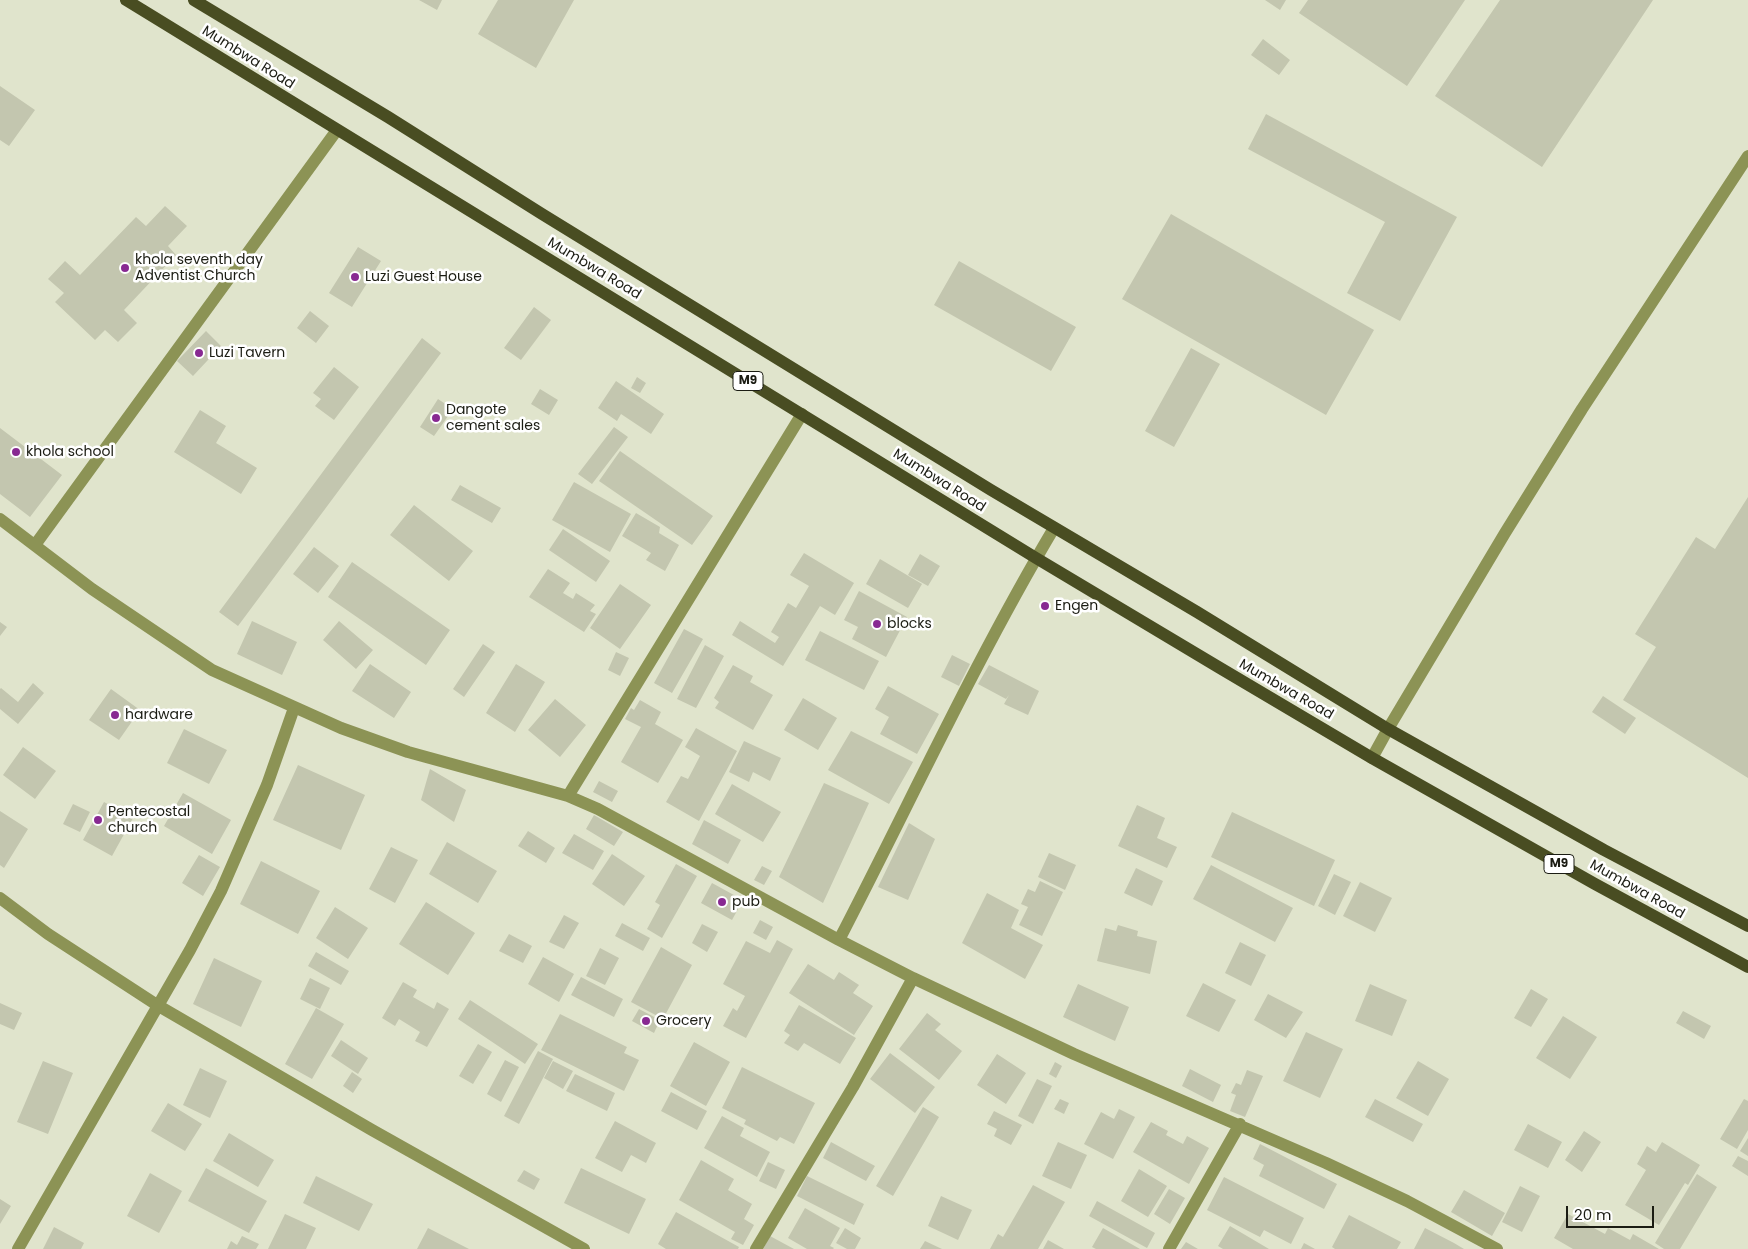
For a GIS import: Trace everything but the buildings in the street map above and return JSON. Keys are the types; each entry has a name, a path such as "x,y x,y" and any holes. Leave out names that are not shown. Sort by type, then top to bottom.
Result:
{"main road":[{"name":"Mumbwa Road","path":"126,0 1036,558 1372,758 1595,884 1748,967"},
{"name":"Mumbwa Road","path":"194,0 388,117 542,214 1054,528 1388,729 1596,845 1748,926"}],"street":[{"path":"35,545 337,130"},
{"path":"1372,758 1505,533 1582,410 1748,156"},
{"path":"568,796 802,414"},
{"path":"0,519 92,589 212,670 341,728 408,752 568,796 598,809 913,978 1074,1054 1240,1124 1407,1200 1497,1249"},
{"path":"839,940 890,842 948,722 1054,528"},
{"path":"18,1249 92,1123 157,1005 190,950 221,891 267,786 294,708"},
{"path":"0,898 48,934 157,1005 372,1130 584,1249"},
{"path":"756,1249 853,1086 913,978"},
{"path":"1169,1249 1240,1124"}],"place":[{"name":"khola seventh day Adventist Church","path":"125,268"},
{"name":"Luzi Guest House","path":"355,277"},
{"name":"Luzi Tavern","path":"199,353"},
{"name":"Dangote cement sales","path":"436,418"},
{"name":"khola school","path":"16,452"},
{"name":"Engen","path":"1045,606"},
{"name":"blocks","path":"877,624"},
{"name":"hardware","path":"115,715"},
{"name":"Pentecostal church","path":"98,820"},
{"name":"pub","path":"722,902"},
{"name":"Grocery","path":"646,1021"}]}
